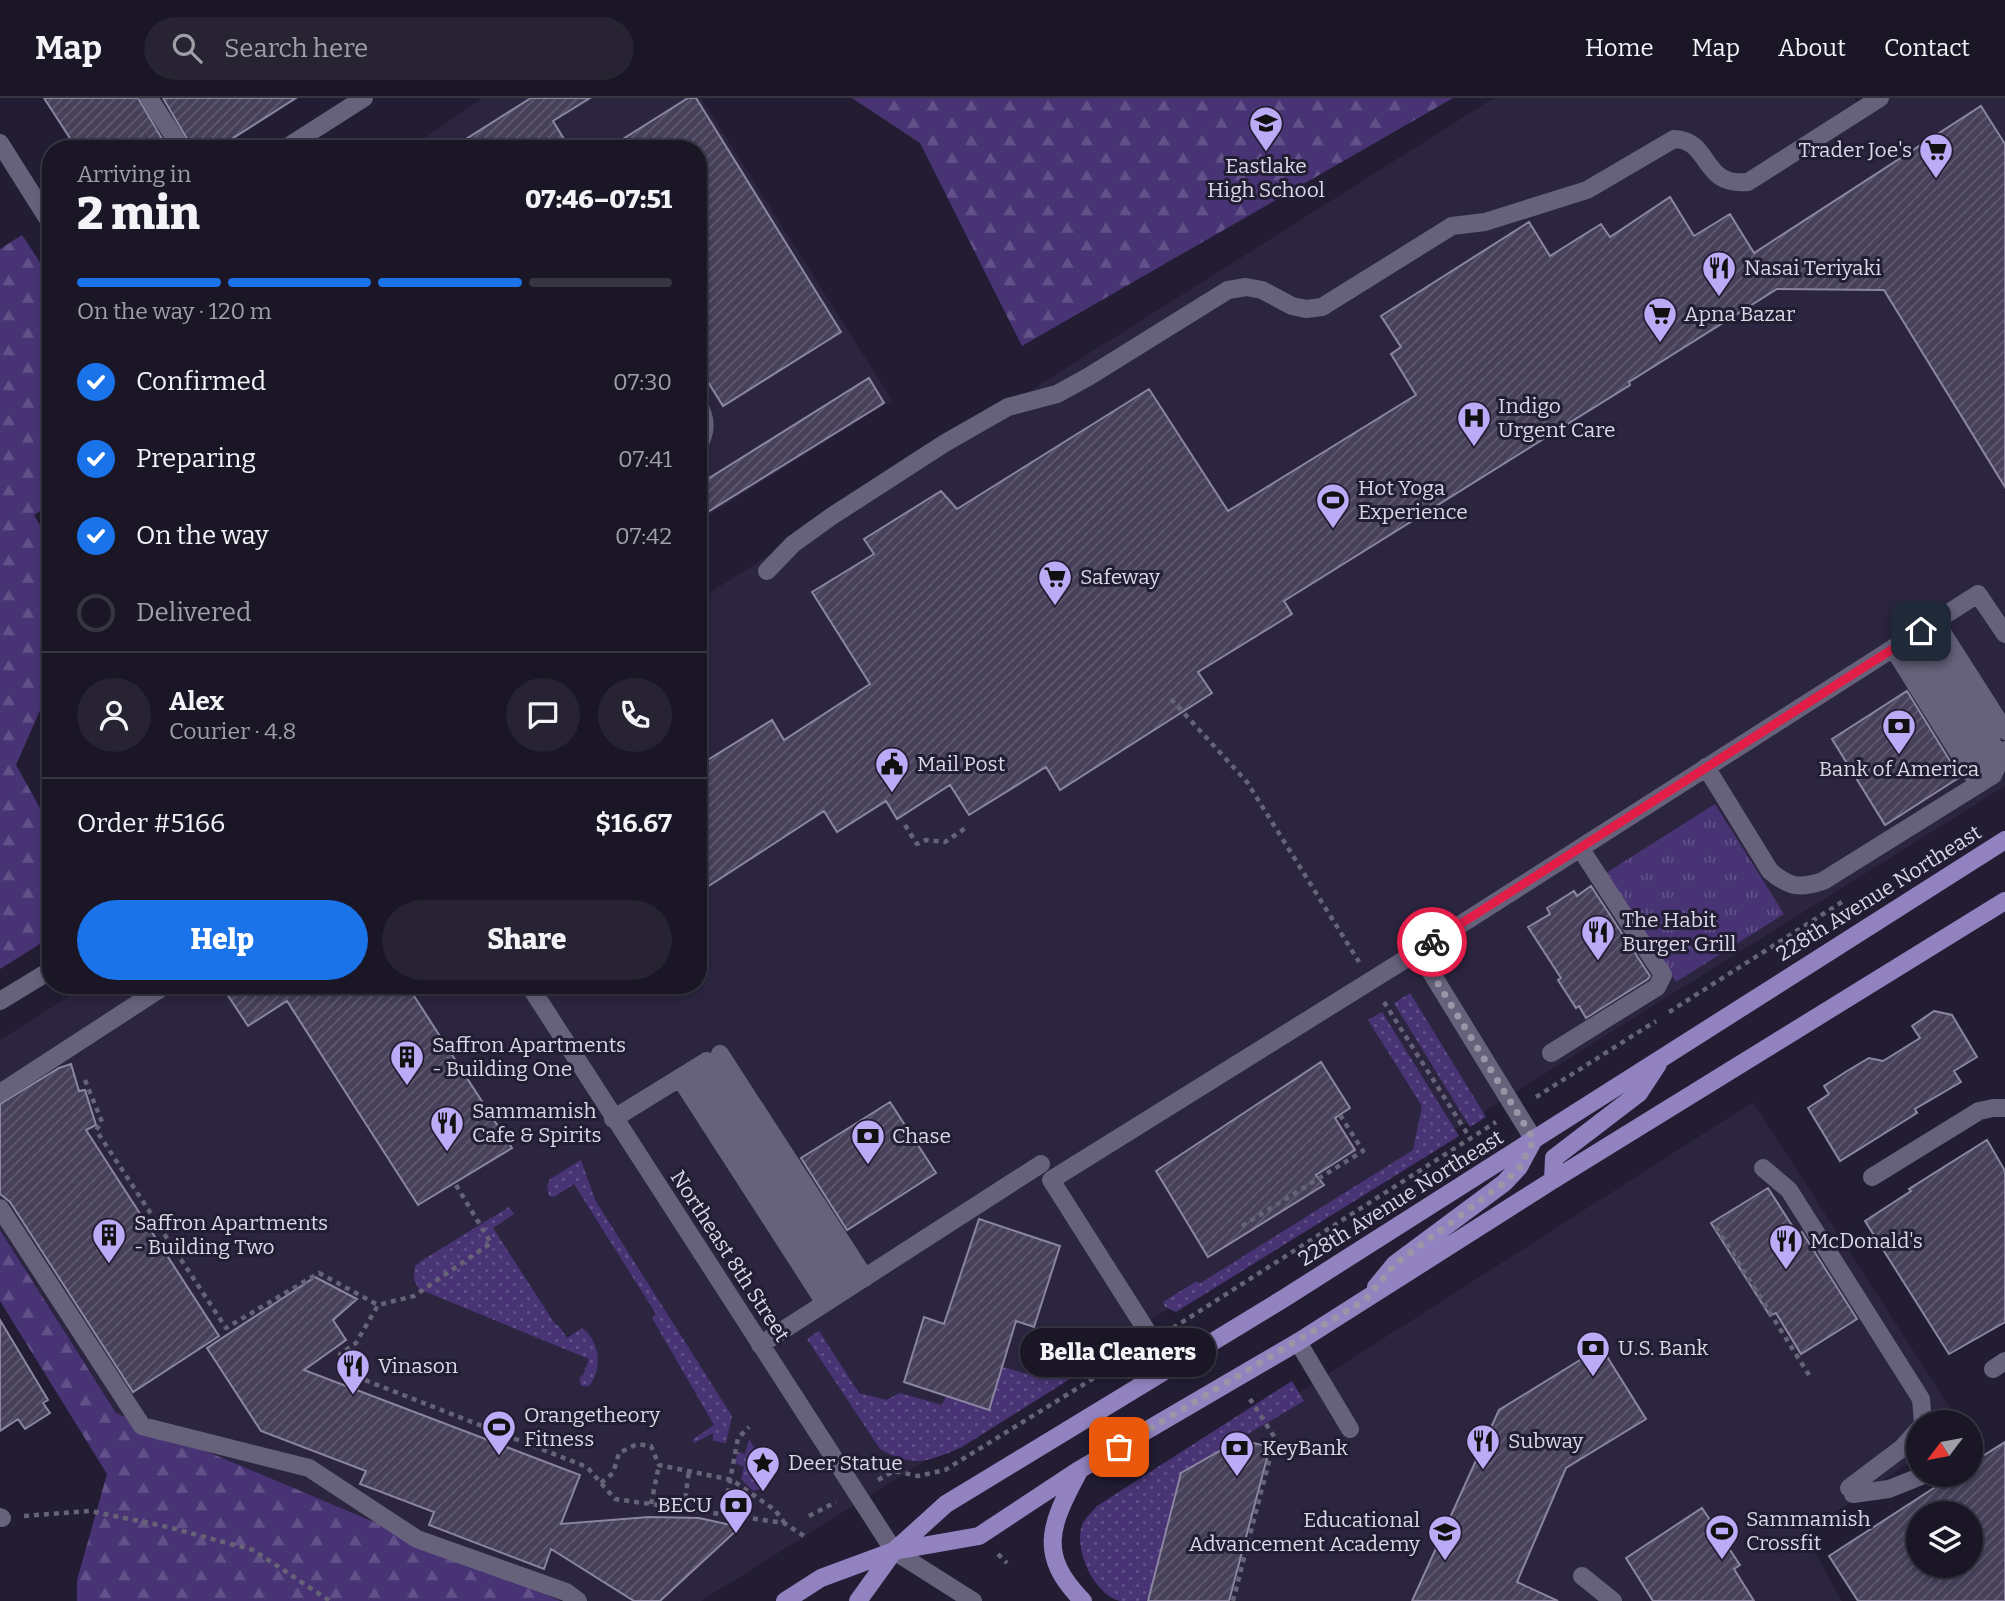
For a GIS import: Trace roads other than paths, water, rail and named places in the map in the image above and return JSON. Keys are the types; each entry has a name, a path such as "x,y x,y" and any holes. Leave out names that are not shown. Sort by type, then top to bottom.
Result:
{"main road":[{"name":"228th Avenue Northeast","path":"858,1601 894,1551 946,1504 1171,1368 2005,840"},
{"path":"1988,911 2005,893"},
{"name":"228th Avenue Northeast","path":"785,1601 821,1578 894,1551 979,1536 1079,1470 1298,1342 1553,1180 2005,901"},
{"path":"1553,1180 1554,1158 1639,1093 1662,1058"},
{"path":"1365,1300 1395,1264 1504,1183 1520,1167 1534,1140"},
{"path":"1079,1470 1060,1507 1052,1548 1056,1569 1083,1601"}],"street":[{"path":"149,98 176,140"},
{"path":"298,140 364,98"},
{"path":"767,570 793,544 832,516 945,443 1008,407 1057,394 1228,290 1246,287 1262,290 1292,306 1306,309 1322,307 1451,226 1485,222 1587,190 1674,139 1686,139 1697,148 1723,180 1748,182 1880,98"},
{"path":"0,143 42,210"},
{"path":"1171,1368 1051,1180 1418,951 1978,594 2005,634"},
{"path":"1914,635 2005,731"},
{"path":"1914,635 1994,767"},
{"path":"1914,635 1994,767"},
{"path":"1706,767 1770,871 1783,882 1804,887 1823,881 1994,767"},
{"path":"1551,1053 1657,987 1663,975 1580,848"},
{"path":"1418,951 1534,1140"},
{"path":"0,1001 42,975"},
{"path":"0,1093 152,994"},
{"name":"Northeast 8th Street","path":"535,994 894,1551"},
{"path":"613,1119 700,1066"},
{"path":"700,1066 845,1290"},
{"path":"700,1066 845,1290"},
{"path":"1872,1177 1979,1111 2005,1108"},
{"path":"760,1345 1041,1164"},
{"path":"1763,1168 1789,1190 1928,1410"},
{"path":"0,1208 142,1426 309,1468 417,1539 566,1592 578,1601"},
{"path":"1298,1342 1350,1429"},
{"path":"1921,1399 1922,1410"},
{"path":"1906,1444 1851,1491 1889,1489 1906,1482"},
{"path":"894,1551 973,1601"},
{"path":"1582,1576 1613,1601"}],"place":[{"name":"Eastlake High School","path":"1266,153"},
{"name":"Trader Joe's","path":"1936,180"},
{"name":"Nasai Teriyaki","path":"1719,298"},
{"name":"Apna Bazar","path":"1660,344"},
{"name":"Indigo Urgent Care","path":"1474,448"},
{"name":"Hot Yoga Experience","path":"1333,530"},
{"name":"Safeway","path":"1055,607"},
{"name":"Bank of America","path":"1899,756"},
{"name":"Mail Post","path":"892,794"},
{"name":"The Habit Burger Grill","path":"1598,962"},
{"name":"Saffron Apartments - Building One","path":"407,1087"},
{"name":"Sammamish Cafe & Spirits","path":"447,1153"},
{"name":"Chase","path":"868,1166"},
{"name":"Saffron Apartments - Building Two","path":"109,1265"},
{"name":"McDonald's","path":"1786,1271"},
{"name":"U.S. Bank","path":"1593,1378"},
{"name":"Vinason","path":"353,1396"},
{"name":"Bella Cleaners","path":"1119,1447"},
{"name":"Orangetheory Fitness","path":"499,1457"},
{"name":"Subway","path":"1483,1471"},
{"name":"KeyBank","path":"1237,1478"},
{"name":"Deer Statue","path":"763,1493"},
{"name":"BECU","path":"736,1535"},
{"name":"Sammamish Crossfit","path":"1722,1561"},
{"name":"Educational Advancement Academy","path":"1445,1562"}]}
